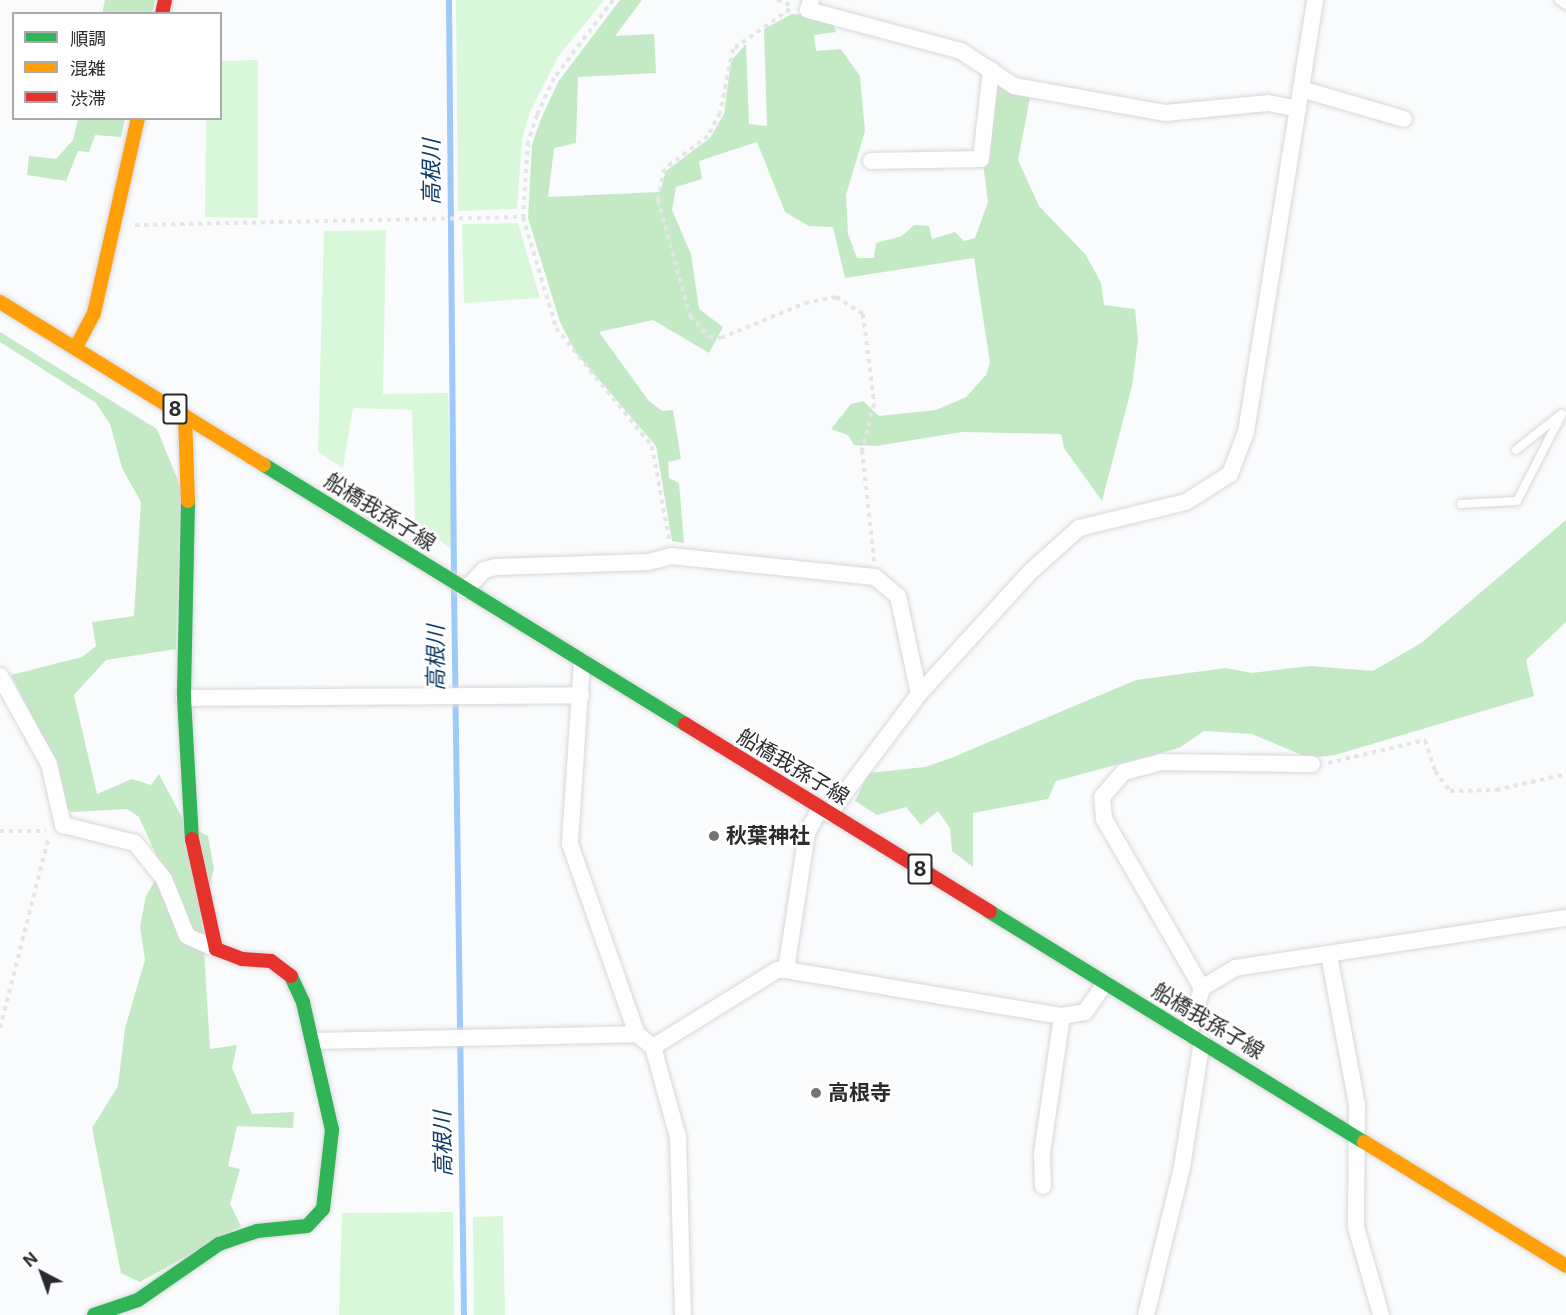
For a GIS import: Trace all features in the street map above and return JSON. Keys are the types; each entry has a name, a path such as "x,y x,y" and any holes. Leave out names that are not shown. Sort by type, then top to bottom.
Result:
{"main road":[{"path":"76,347 94,313 138,120"},
{"name":"船橋我孫子線","path":"0,302 1566,1266"},
{"path":"94,1315 138,1300 219,1244 257,1231 308,1226 323,1209 332,1130 312,1041 290,974 271,961 242,959 216,949 201,900 188,816 184,698 191,562 185,416"}],"street":[{"path":"811,0 808,10 961,51 1014,86 1165,113 1268,103 1298,109"},
{"path":"786,970 807,833 919,694 1030,572 1078,528 1186,502 1230,474 1246,432 1315,0"},
{"path":"871,161 981,159 991,70"},
{"path":"1301,88 1404,119"},
{"path":"465,590 484,570 496,567 649,562 671,556 876,577 898,596 919,694"},
{"path":"582,661 570,844 637,1034 653,1047 678,1137 682,1315"},
{"path":"0,676 49,764 57,828 135,843 164,879 187,936 216,949"},
{"path":"184,698 580,695"},
{"path":"1146,1315 1182,1167 1202,988 1104,819 1102,797 1124,772 1161,762 1312,764"},
{"path":"1202,988 1234,968 1566,918"},
{"path":"1329,955 1359,1138 1356,1227 1381,1315"},
{"path":"653,1047 777,970 1062,1016 1085,1012 1106,983"},
{"path":"1043,1186 1042,1154 1062,1016"},
{"path":"312,1041 637,1034"}],"lane":[{"path":"1559,0 1566,5"},
{"path":"1516,450 1564,412"},
{"path":"1461,504 1517,501 1564,412"}],"path":[{"path":"613,0 554,78 537,115 528,142 523,217 556,328 652,446 671,556"},
{"path":"794,7 766,21 733,49 720,112 708,136 664,169 658,200 690,316 709,337 721,338 805,303 836,297 863,314 873,404 862,450 876,577"},
{"path":"113,225 523,217"},
{"path":"1312,764 1425,740 1438,777 1450,791 1496,790 1566,774"},
{"path":"0,831 57,828 0,1028"}],"green space":[{"path":"105,0 155,0 152,12 102,12"},
{"path":"456,0 604,0 558,57 530,112 522,139 517,209 458,211"},
{"path":"620,0 642,0 615,36 654,34 656,73 578,77 576,143 554,148 548,197 660,192 666,171 710,138 724,114 731,61 746,44 749,124 767,126 764,29 792,14 806,15 831,19 836,32 814,35 816,51 841,49 860,76 865,131 846,195 848,234 857,258 874,258 876,243 902,236 914,225 929,226 932,239 955,232 964,241 975,238 988,202 983,163 996,81 1031,93 1018,160 1039,206 1086,255 1101,283 1104,305 1135,309 1138,340 1132,386 1102,501 1064,448 1061,434 962,432 876,446 854,445 848,435 831,429 851,404 863,401 879,416 936,410 966,397 986,375 990,363 974,258 845,278 833,227 809,226 785,212 757,142 699,161 702,179 676,187 672,210 691,254 699,309 723,327 709,353 653,320 599,332 648,400 662,411 673,410 681,459 668,462 669,478 679,483 684,543 672,541 656,446 576,353 560,322 528,218 532,144 541,119 558,82"},
{"path":"258,60 258,218 205,217 206,120 222,120 222,61"},
{"path":"78,120 125,120 121,137 95,135 89,152 78,151 66,181 27,175 29,156 56,159 73,140"},
{"path":"518,223 540,298 464,303 462,224"},
{"path":"386,230 383,394 448,393 452,550 415,521 412,410 353,408 343,468 318,452 324,231"},
{"path":"0,332 157,429 181,488 176,649 106,660 74,695 97,794 132,779 151,785 159,774 186,825 208,836 214,869 202,916 210,1049 237,1045 232,1068 252,1114 294,1112 293,1128 237,1126 228,1166 240,1169 230,1204 241,1226 140,1282 121,1273 92,1128 118,1086 125,1028 145,960 140,927 146,896 162,868 139,817 127,809 71,812 65,806 55,761 11,675 82,657 96,646 92,622 134,616 141,502 122,468 110,424 96,403 0,342"},
{"path":"1566,520 1566,622 1526,660 1534,696 1335,755 1309,758 1252,734 1204,731 1179,748 1056,781 1048,799 973,813 973,867 952,851 950,828 938,811 921,825 906,807 877,815 855,801 869,773 925,767 951,758 1136,680 1226,668 1252,673 1310,666 1373,671 1421,643"},
{"path":"453,1212 454,1315 339,1315 342,1213"},
{"path":"503,1216 505,1315 474,1315 473,1217"}],"waterway":[{"name":"高根川","path":"449,0 454,572"},
{"name":"高根川","path":"454,589 464,1315"}],"traffic: fast":[{"path":"264,465 685,724"},
{"path":"188,501 184,698 192,839"},
{"path":"990,912 1364,1142"},
{"path":"94,1315 138,1300 219,1244 257,1231 307,1226 323,1209 332,1130 303,1002 291,976"}],"traffic: slow":[{"path":"76,347 94,313 138,120"},
{"path":"0,302 264,465"},
{"path":"185,416 188,501"},
{"path":"1364,1142 1566,1266"}],"traffic: jam":[{"path":"162,12 165,0"},
{"path":"685,724 990,912"},
{"path":"192,839 216,949 242,959 271,961 291,976"}],"place":[{"name":"秋葉神社","path":"714,836"},
{"name":"高根寺","path":"816,1093"}]}
